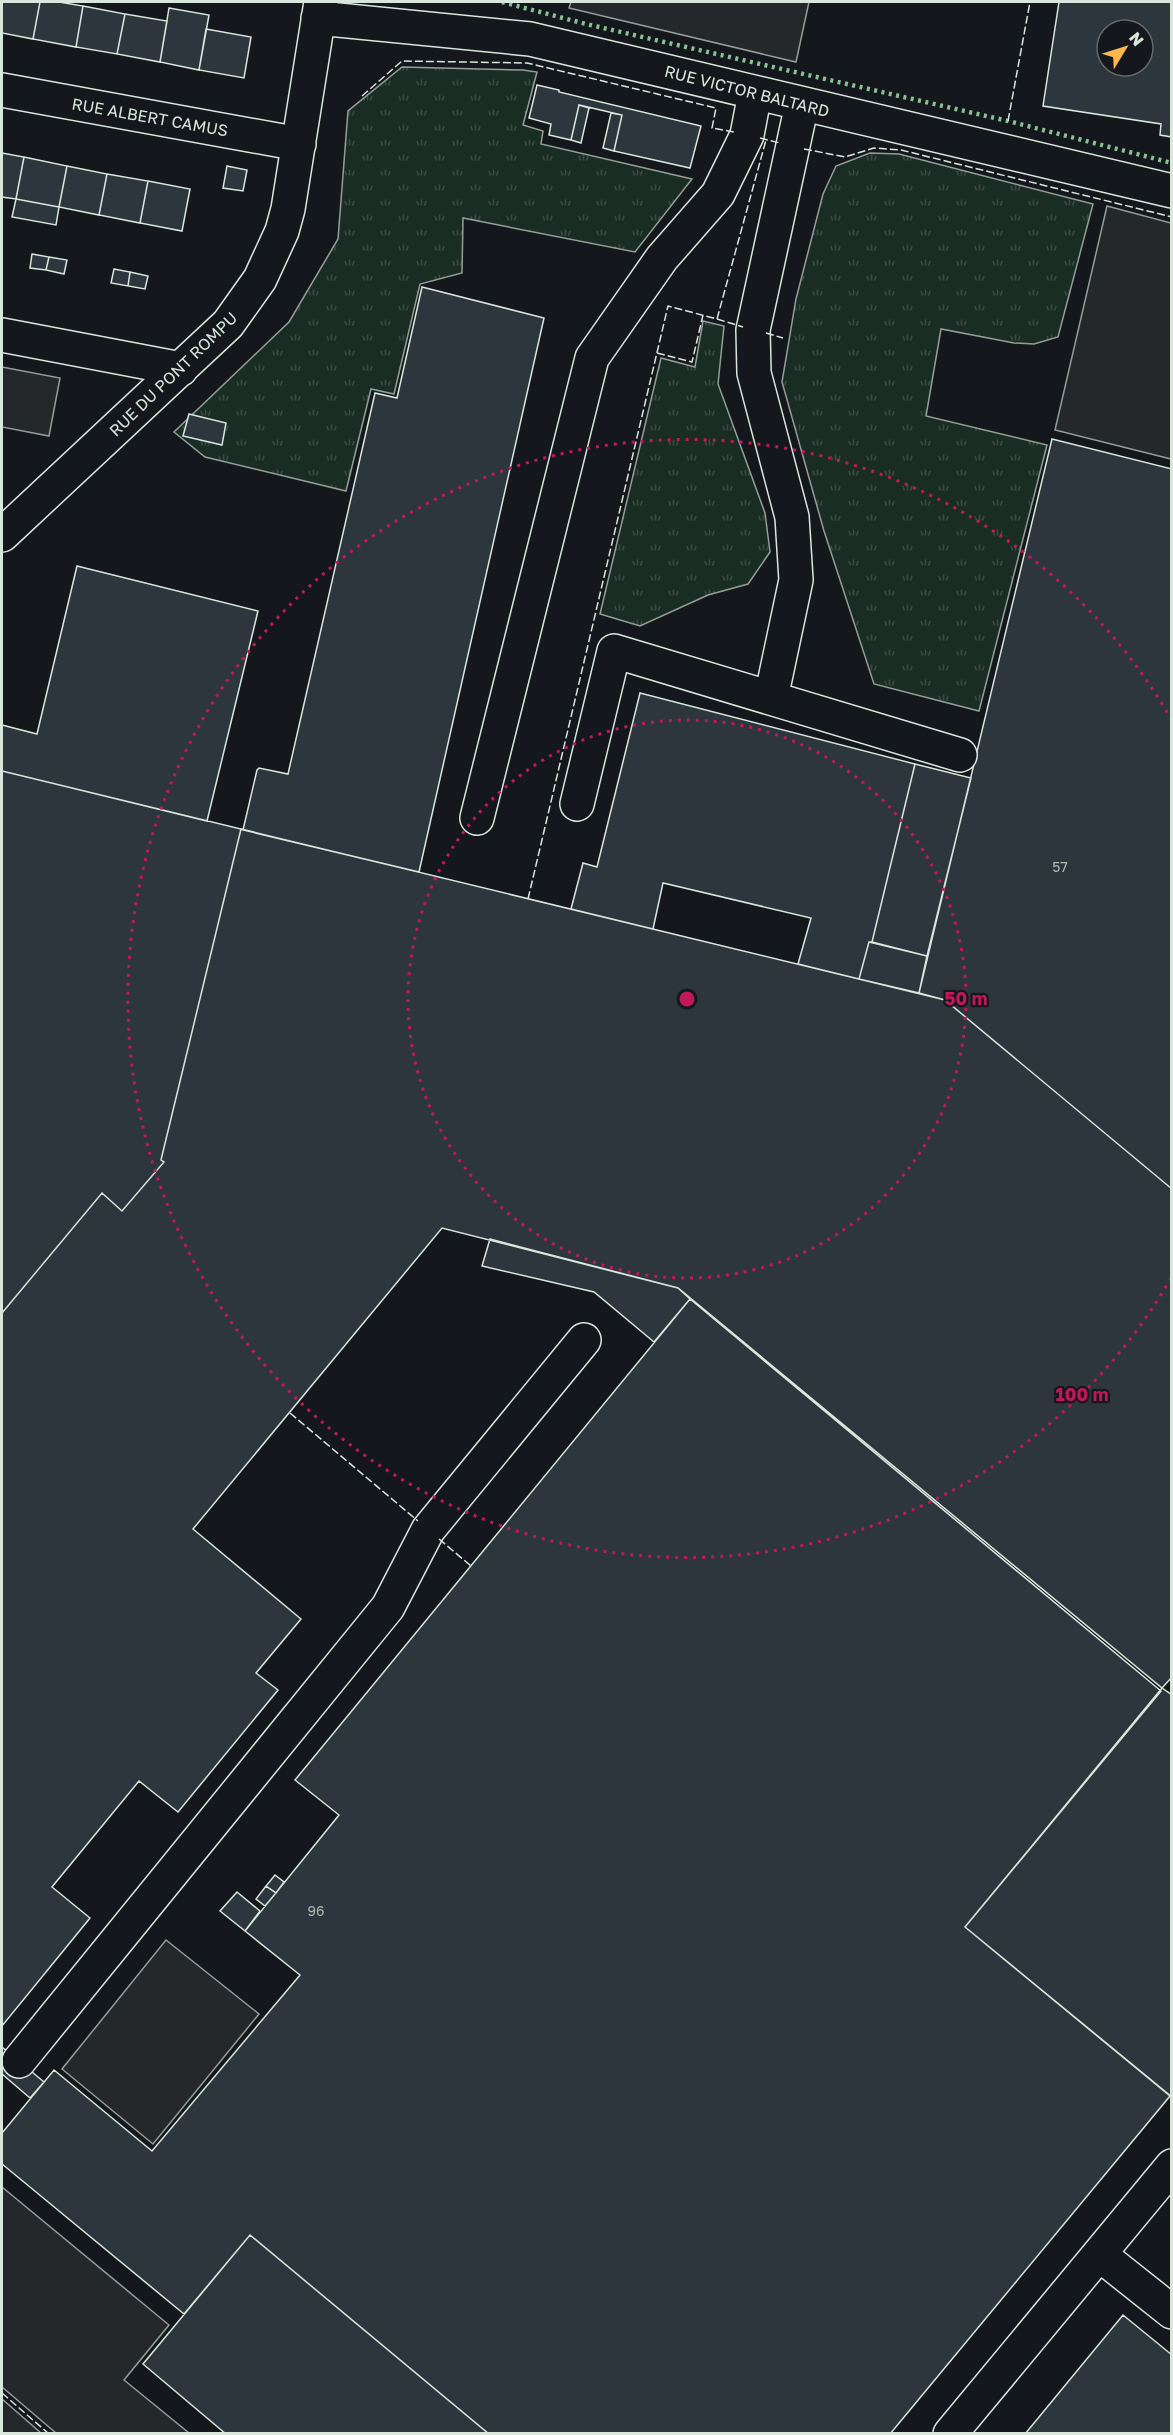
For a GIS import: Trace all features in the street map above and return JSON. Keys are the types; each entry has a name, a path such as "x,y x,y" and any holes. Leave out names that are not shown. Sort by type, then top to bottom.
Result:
{"street":[{"name":"RUE VICTOR BALTARD","path":"320,10 530,39 1172,191"},
{"name":"RUE DU PONT ROMPU","path":"2,535 228,324 260,279 278,239 288,209 320,10"},
{"name":"RUE ALBERT CAMUS","path":"2,90 299,144"},
{"path":"477,818 592,358 662,258 718,194 747,135 755,93"},
{"path":"771,698 796,580 792,517 754,373 753,330 802,104"},
{"path":"2,335 181,369"},
{"path":"577,804 614,651 960,755"},
{"path":"9,2074 388,1607 428,1530 584,1340"},
{"path":"950,2433 1172,2166"},
{"path":"1099,2254 1172,2312"}],"green space":[{"path":"402,67 537,72 523,125 543,131 541,144 692,179 635,252 463,218 462,273 420,284 394,394 371,389 346,491 205,457 174,432 289,322 338,239 348,111"},
{"path":"870,153 899,154 1093,204 1058,337 1034,344 1014,343 941,329 926,416 1047,445 979,711 874,684 824,531 782,382 796,299 823,194 836,166"},
{"path":"703,321 724,326 718,384 765,513 770,552 748,584 708,595 640,626 600,614 661,358 695,367"}],"shaded area":[{"path":"571,2 809,2 796,62 569,8"},
{"path":"1107,206 1171,223 1171,459 1055,430"},
{"path":"2,367 60,378 49,436 2,427"},
{"path":"166,1940 259,2014 153,2144 62,2069"},
{"path":"2,2187 169,2325 124,2380 189,2433 56,2433 2,2387"},
{"path":"2,2399 41,2433 2,2433"}],"building":[{"path":"2,2 40,2 33,39 2,33"},
{"path":"40,2 83,6 76,47 33,39"},
{"path":"1059,2 1172,2 1172,137 1160,135 1161,124 1043,106"},
{"path":"83,6 125,14 117,54 76,47"},
{"path":"169,8 209,15 199,70 160,62"},
{"path":"125,14 167,21 160,62 117,54"},
{"path":"206,29 251,37 244,78 199,70"},
{"path":"537,85 701,126 690,168 614,151 622,115 579,105 571,140 549,135 551,124 529,118"},
{"path":"579,105 589,108 581,143 571,140"},
{"path":"611,113 622,115 614,151 603,148"},
{"path":"2,153 24,157 16,199 2,197"},
{"path":"24,157 67,166 59,207 16,199"},
{"path":"67,166 107,174 99,215 59,207"},
{"path":"227,166 247,170 243,191 223,188"},
{"path":"107,174 148,181 140,223 99,215"},
{"path":"148,181 190,189 182,231 140,223"},
{"path":"16,199 59,207 56,225 12,217"},
{"path":"32,254 49,257 46,270 30,268"},
{"path":"49,257 67,260 64,274 46,270"},
{"path":"114,269 130,272 128,286 111,283"},
{"path":"130,272 148,276 145,289 128,286"},
{"path":"422,287 544,318 419,872 243,830 257,770 259,768 288,774 375,393 397,398"},
{"path":"189,414 226,423 222,445 183,436"},
{"path":"1052,439 1172,469 1172,1189 945,1000 919,993"},
{"path":"77,566 258,611 207,821 2,771 2,725 37,734"},
{"path":"640,693 915,764 872,942 869,942 859,979 798,964 811,918 663,883 653,929 571,909 583,863 597,867"},
{"path":"915,764 971,778 927,956 872,942"},
{"path":"2,771 241,829 161,1160 164,1162 122,1211 102,1193 2,1313"},
{"path":"241,829 945,1000 1172,1189 1172,1677 1162,1688 678,1288 442,1228 193,1529 301,1619 256,1673 278,1690 178,1812 139,1781 52,1887 90,1918 2,2026 2,1313 102,1193 122,1211 164,1162 161,1160"},
{"path":"869,942 927,956 919,993 859,979"},
{"path":"490,1239 678,1288 690,1299 654,1342 594,1292 482,1266"},
{"path":"690,1299 1161,1691 965,1927 1170,2096 890,2434 489,2434 250,2235 184,2314 2,2164 2,2133 54,2070 152,2151 300,1975 245,1931 339,1815 295,1780"},
{"path":"1162,1688 1172,1695 1172,2097 965,1927"},
{"path":"275,1875 284,1882 276,1893 266,1886"},
{"path":"266,1886 276,1893 265,1906 256,1899"},
{"path":"237,1892 260,1911 245,1931 220,1911"},
{"path":"2,2047 44,2082 30,2098 2,2074"},
{"path":"250,2235 489,2434 226,2434 143,2364"},
{"path":"1123,2315 1172,2355 1172,2434 1025,2434"}],"hedge":[{"path":"502,2 586,24 1008,121 1172,163"}],"fence":[{"path":"1008,121 1030,2"},
{"path":"362,96 402,61 527,63 716,108 712,128 734,132"},
{"path":"760,138 780,143"},
{"path":"528,899 668,306 717,319 766,140"},
{"path":"804,149 845,157 874,148 901,150 1172,217"},
{"path":"657,353 692,362 703,315"},
{"path":"717,319 743,327"},
{"path":"766,333 783,338"},
{"path":"290,1413 418,1521"},
{"path":"439,1539 471,1566"},
{"path":"2,2393 49,2434"}]}
